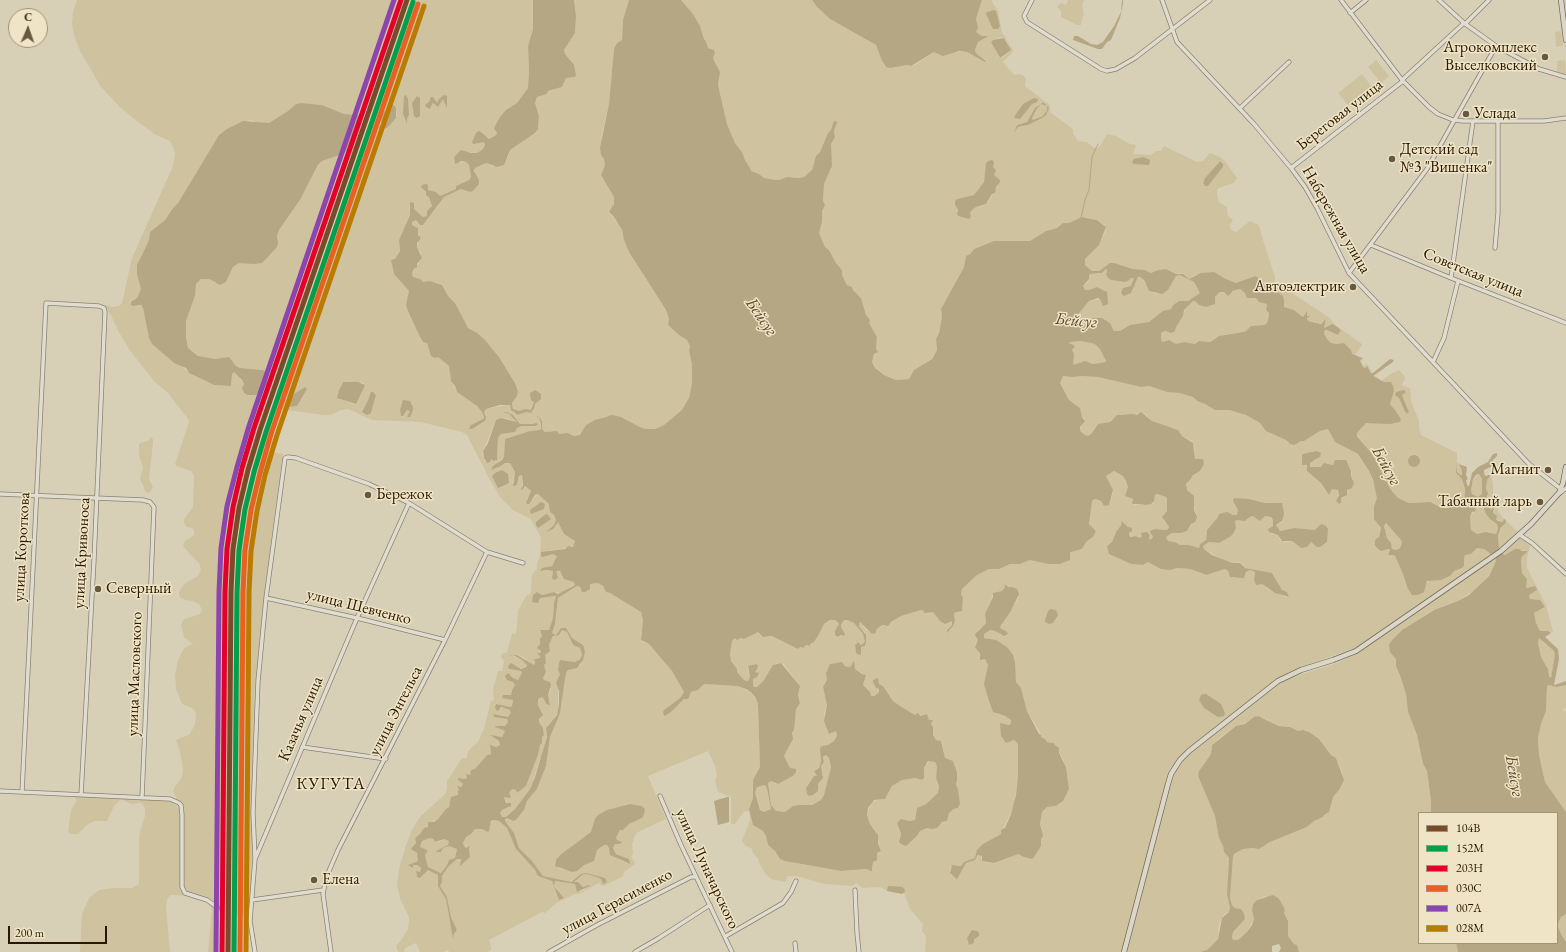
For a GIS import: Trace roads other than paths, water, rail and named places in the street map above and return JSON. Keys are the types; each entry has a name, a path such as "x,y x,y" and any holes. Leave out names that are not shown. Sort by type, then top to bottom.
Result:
{"main road":[{"path":"1561,0 1564,14 1566,40"},
{"path":"1124,952 1168,784 1171,774 1180,760 1201,741 1278,681 1301,670 1356,651 1501,551 1520,535 1562,490 1566,467"}],"street":[{"path":"1032,0 1024,16 1027,22 1101,69 1107,71 1116,69 1131,61 1210,0"},
{"name":"Набережная улица","path":"1162,0 1171,29 1180,45 1240,108 1291,168 1317,208 1349,273 1532,467 1562,490"},
{"path":"1341,0 1403,81 1428,108 1438,114 1455,120 1498,122 1548,121 1566,118"},
{"path":"1350,13 1366,0"},
{"path":"1439,0 1464,23 1496,46 1539,69 1566,77"},
{"name":"Береговая улица","path":"1291,168 1403,81 1489,0"},
{"path":"1349,273 1415,186 1455,120 1496,46"},
{"path":"1240,108 1289,62"},
{"path":"1451,278 1473,121"},
{"path":"1495,248 1498,213 1498,122"},
{"name":"Советская улица","path":"1371,245 1566,323"},
{"path":"1433,362 1444,338 1458,281"},
{"name":"улица Короткова","path":"22,792 46,303 99,306 104,308 105,312"},
{"name":"улица Кривоноса","path":"82,795 105,312"},
{"path":"255,859 253,813 257,702 266,598 286,457 296,458 356,478 409,503 487,552 523,563"},
{"path":"0,494 97,499"},
{"name":"улица Масловского","path":"97,499 143,500 152,504 155,512 142,798"},
{"name":"Казачья улица","path":"255,952 250,926 255,859 357,618 409,503"},
{"path":"1520,535 1532,542 1566,574"},
{"name":"улица Энгельса","path":"331,952 323,890 326,878 336,854 386,759 487,552"},
{"name":"улица Шевченко","path":"266,598 357,618 445,640"},
{"path":"302,747 386,759"},
{"path":"0,791 170,799 181,805 182,887 185,893 207,900 216,907 220,920 219,952"},
{"name":"улица Луначарского","path":"660,796 696,877 726,936 732,952"},
{"name":"улица Герасименко","path":"549,952 597,925 671,887 691,877 696,877"},
{"path":"726,936 783,903 791,892 796,881"},
{"path":"252,900 323,890"},
{"path":"855,890 856,933 859,952"},
{"path":"635,952 710,906"},
{"path":"795,943 796,952"}],"water":[{"name":"Бейсуг","path":"533,0 574,0 576,16 575,33 564,50 565,54 574,65 576,75 575,77 566,78 562,87 548,91 547,94 537,97 535,103 539,116 538,129 535,133 510,150 504,165 497,167 486,163 475,168 474,171 479,180 479,184 473,191 470,192 461,189 444,197 423,225 420,225 416,220 412,222 412,225 418,228 418,235 421,238 417,243 417,247 422,258 412,273 413,277 420,279 423,282 430,281 442,285 448,296 455,303 468,328 485,340 499,357 515,383 518,391 517,396 512,403 513,409 519,411 525,409 531,410 534,402 531,400 530,393 535,390 541,394 541,399 535,404 534,409 531,412 539,417 542,421 542,429 545,432 557,431 559,434 568,433 574,436 580,435 586,425 595,420 612,415 621,417 646,429 655,429 664,425 682,410 689,398 692,383 692,364 689,351 690,346 687,340 668,325 669,319 666,310 629,252 622,230 609,212 614,204 614,197 601,175 605,165 600,148 609,104 614,49 617,43 622,40 623,20 629,0 681,0 693,14 700,26 708,48 714,50 715,53 713,58 720,72 718,85 727,124 735,143 742,152 751,171 764,178 775,180 787,177 804,177 812,170 816,156 820,152 834,121 836,121 837,123 834,130 835,137 831,144 832,166 824,184 823,201 825,205 822,211 822,222 819,233 825,247 829,250 836,263 842,270 842,275 847,285 852,287 861,298 866,315 870,320 869,323 877,337 876,349 878,352 874,354 872,362 875,368 884,375 896,380 909,379 914,370 932,359 937,350 936,339 939,333 942,317 941,309 964,267 966,256 974,249 994,241 1030,241 1046,231 1057,228 1063,223 1069,223 1082,217 1097,220 1106,227 1099,245 1085,259 1085,265 1092,271 1099,271 1110,263 1114,263 1133,269 1145,270 1151,273 1166,269 1176,274 1183,274 1189,279 1201,273 1214,272 1236,283 1256,276 1264,284 1283,296 1284,307 1294,310 1303,317 1307,311 1307,316 1310,316 1307,318 1308,321 1321,324 1326,319 1324,328 1333,324 1341,330 1338,335 1327,330 1325,330 1324,333 1331,343 1344,343 1351,350 1352,354 1362,358 1360,361 1363,367 1365,368 1367,366 1371,373 1390,359 1394,360 1373,376 1384,382 1391,382 1394,391 1390,404 1401,419 1400,422 1390,424 1366,423 1357,433 1357,436 1372,454 1391,490 1398,498 1409,503 1430,502 1442,508 1447,508 1454,504 1463,505 1464,502 1465,489 1462,479 1456,473 1457,463 1457,472 1461,475 1462,471 1459,464 1467,467 1466,475 1468,479 1466,480 1467,485 1469,486 1472,473 1478,467 1488,462 1493,454 1497,453 1497,456 1492,461 1495,465 1484,470 1484,472 1485,476 1492,474 1487,480 1486,489 1488,493 1486,500 1488,506 1491,510 1494,507 1493,513 1497,516 1496,519 1498,521 1503,522 1504,519 1506,520 1498,535 1499,549 1491,554 1484,549 1477,548 1471,554 1465,555 1464,566 1462,568 1454,571 1450,576 1441,580 1427,581 1424,592 1418,595 1412,595 1407,587 1395,556 1388,555 1390,550 1388,549 1381,551 1375,545 1375,540 1379,537 1381,528 1374,519 1374,507 1377,498 1373,480 1369,471 1358,454 1335,442 1328,429 1320,431 1304,441 1294,445 1266,431 1260,423 1246,415 1229,410 1215,410 1197,401 1193,397 1179,393 1167,392 1149,386 1141,387 1098,377 1063,376 1060,383 1069,400 1080,408 1082,417 1085,421 1080,429 1085,435 1088,436 1092,433 1098,424 1110,422 1117,415 1137,415 1141,412 1152,421 1178,430 1182,436 1193,443 1195,459 1203,459 1204,464 1200,471 1193,475 1186,484 1187,490 1194,496 1194,510 1197,517 1195,522 1191,524 1187,531 1172,533 1166,537 1168,541 1175,542 1180,545 1189,545 1199,548 1200,544 1206,540 1207,530 1219,514 1227,512 1237,515 1238,510 1233,501 1234,498 1249,499 1265,503 1282,503 1284,514 1282,521 1276,525 1280,531 1294,528 1315,530 1321,524 1326,526 1328,529 1327,542 1320,547 1317,547 1311,542 1307,547 1301,548 1292,541 1282,541 1278,535 1269,532 1268,529 1273,526 1273,520 1271,517 1265,516 1260,521 1253,516 1245,521 1235,521 1236,528 1230,537 1219,543 1209,542 1203,546 1204,549 1212,555 1232,563 1240,563 1245,568 1272,573 1282,590 1287,592 1289,597 1275,593 1262,584 1256,585 1254,580 1255,572 1250,570 1246,572 1244,578 1230,577 1228,571 1225,569 1207,575 1190,569 1161,569 1148,562 1143,565 1131,564 1109,554 1107,546 1112,542 1122,521 1128,527 1132,528 1132,531 1129,533 1130,537 1136,536 1140,538 1142,536 1141,533 1147,532 1150,535 1150,540 1153,537 1150,531 1155,529 1166,530 1169,527 1162,517 1167,511 1166,497 1157,494 1155,495 1154,501 1151,504 1132,504 1133,499 1125,496 1128,487 1126,481 1123,476 1114,471 1106,476 1113,490 1109,505 1104,506 1101,501 1095,499 1092,501 1089,524 1096,531 1093,537 1086,542 1082,549 1071,552 1070,560 1060,564 1049,564 1030,560 1020,564 1010,564 999,569 989,569 977,575 962,589 962,611 954,613 955,621 947,633 947,630 952,625 952,621 945,624 940,621 933,612 924,613 924,611 921,610 901,616 891,622 888,626 882,625 876,630 876,633 872,634 860,622 859,626 866,635 866,642 865,646 861,647 861,654 859,655 856,653 855,645 858,642 861,645 865,642 863,634 854,623 847,620 844,620 841,625 845,634 844,636 841,635 838,637 835,635 835,631 839,624 835,620 830,620 824,624 818,636 814,642 810,644 810,646 806,645 803,648 800,647 798,649 772,636 763,637 758,632 744,639 741,638 737,640 735,638 732,641 730,654 731,661 737,669 737,672 744,680 748,681 750,677 748,666 757,664 758,667 755,672 759,673 757,677 753,679 753,685 754,687 757,687 764,680 773,665 781,663 800,686 798,695 800,703 796,709 794,730 792,733 793,739 784,756 790,768 796,769 796,772 793,776 778,784 771,781 768,783 771,805 776,811 785,812 793,806 812,805 821,800 824,795 831,767 829,758 826,755 823,757 824,762 821,766 823,778 818,784 818,791 809,796 806,788 814,776 817,776 814,771 819,768 821,761 820,748 834,741 837,735 836,731 829,734 824,721 827,705 823,687 827,680 826,673 830,664 842,662 845,666 850,667 854,661 855,669 866,675 863,685 870,692 871,696 874,696 879,692 879,689 876,688 873,682 873,680 878,678 879,684 883,686 893,701 915,715 918,713 920,716 927,714 929,720 933,720 931,724 933,727 933,735 936,740 941,741 945,758 953,761 957,772 956,785 960,804 958,808 949,813 947,821 942,822 937,828 927,828 920,831 917,836 906,846 899,842 901,834 897,823 901,819 909,821 915,820 917,808 926,804 938,793 939,786 936,778 937,766 935,762 928,761 924,768 924,778 922,780 915,778 902,780 892,786 885,799 874,800 868,808 867,815 870,824 878,835 878,843 881,851 877,853 877,860 873,862 872,871 866,869 841,871 780,859 775,851 768,845 763,831 753,825 749,809 753,798 753,780 760,767 758,704 751,692 737,686 704,684 698,690 691,692 688,699 684,699 665,716 663,712 664,710 680,698 684,692 672,671 649,644 641,640 643,620 641,612 606,592 603,586 598,583 590,584 590,589 585,592 582,592 580,587 577,586 558,598 555,624 552,633 556,635 561,628 566,628 572,638 583,645 585,652 583,660 577,668 568,670 566,673 560,713 550,737 546,766 537,789 527,801 524,810 516,820 513,821 506,818 505,821 514,833 519,848 532,861 543,876 571,882 581,874 586,873 605,878 607,882 603,884 601,879 586,874 582,875 574,882 578,882 583,887 590,886 577,892 575,884 555,881 554,886 564,898 559,900 552,881 538,876 535,870 516,849 507,828 499,821 491,821 488,832 482,829 475,829 466,837 463,843 466,848 470,846 470,857 460,866 461,859 457,859 448,867 442,876 440,886 447,897 451,917 457,930 453,939 446,899 438,886 438,875 428,870 420,878 417,877 416,871 420,872 421,868 417,865 413,865 413,868 408,865 418,861 417,853 411,849 416,843 415,838 424,828 428,827 428,822 434,822 438,819 449,807 451,797 458,795 459,790 457,786 461,787 463,784 458,780 458,778 466,779 467,776 465,774 470,775 471,770 475,769 487,755 491,754 490,745 496,747 500,745 499,741 490,735 502,737 505,731 495,726 505,726 508,722 507,719 494,717 493,714 508,717 511,712 510,710 501,707 498,711 495,707 496,704 510,707 512,706 513,700 502,698 503,695 511,695 515,685 513,682 507,680 505,676 508,673 513,678 518,680 522,673 521,671 509,669 508,666 511,663 521,669 527,665 515,656 509,656 517,655 534,665 534,659 540,658 537,653 540,653 541,651 537,648 540,644 540,639 542,636 540,630 549,630 553,618 556,596 540,598 538,603 532,602 533,595 537,592 542,595 554,592 558,594 575,585 574,582 564,579 560,571 556,571 558,578 554,580 552,578 553,571 540,571 542,568 552,566 557,556 553,554 543,557 541,556 541,552 565,549 568,546 573,547 575,541 564,534 558,522 553,529 546,532 554,525 556,520 554,515 550,512 549,504 538,494 535,495 529,504 526,503 531,491 525,486 522,490 521,489 523,485 522,475 519,476 517,484 513,486 515,472 510,463 505,463 491,470 493,466 504,457 505,439 541,429 539,418 534,414 527,412 517,415 511,410 510,405 500,405 486,409 484,412 486,418 485,421 472,429 469,429 471,425 483,419 484,417 482,412 477,406 457,392 451,381 449,366 438,357 435,358 431,356 427,343 423,342 420,337 408,311 406,305 409,291 394,274 391,260 395,259 400,251 399,240 410,215 410,202 414,203 414,209 423,217 427,216 427,211 432,206 429,197 421,187 422,185 428,185 428,190 436,192 440,196 456,189 456,186 469,180 471,177 469,165 462,161 455,164 454,157 461,150 477,153 483,149 485,145 484,142 473,144 472,142 476,133 479,131 489,139 496,135 497,133 494,128 500,117 506,110 517,103 528,88 528,46 533,29","holes":["1106,269 1106,275 1111,280 1125,282 1131,278 1134,278 1131,286 1123,288 1121,293 1124,296 1131,293 1138,277 1144,280 1149,291 1162,294 1168,290 1176,276 1180,275 1194,282 1200,293 1188,301 1179,301 1173,305 1171,309 1163,311 1149,322 1130,325 1120,331 1114,331 1110,323 1102,318 1092,318 1084,323 1077,322 1076,317 1089,301 1098,298 1103,306 1108,304 1107,292 1097,287 1085,290 1083,286 1089,279 1090,274 1102,273","1240,289 1245,293 1247,298 1256,298 1259,302 1267,304 1266,310 1269,313 1267,323 1264,325 1251,326 1243,332 1219,336 1210,342 1199,341 1195,344 1184,342 1176,344 1169,340 1163,342 1161,340 1161,333 1165,331 1171,333 1175,331 1183,316 1184,310 1193,301 1206,307 1215,304 1215,297 1220,292 1224,292 1228,296 1233,291","1080,341 1096,345 1100,349 1106,362 1093,364 1085,361 1073,365 1074,354 1072,350 1075,346 1069,343","1479,474 1482,479 1482,494 1478,497 1472,494 1471,490 1473,479","1476,499 1481,501 1486,514 1497,524 1498,529 1496,534 1486,532 1477,534 1471,530 1470,517 1472,512 1476,511 1474,503","1386,523 1401,540 1402,543 1400,548 1397,550 1392,549 1391,543 1387,538 1384,526","562,630 567,632 573,645 580,648 582,655 580,659 575,662 560,660 558,670 560,674 556,683 559,691 557,715 546,728 547,737 535,777 530,789 515,809 506,817 502,817 500,813 502,810 511,806 511,803 506,803 504,797 510,798 509,793 512,789 516,790 517,793 526,786 542,743 542,737 544,735 539,719 543,715 538,705 538,699 542,697 546,704 550,705 548,695 551,685 550,682 544,680 543,678 546,672 544,665 546,663 545,655 550,651 549,645 553,636 559,635","765,785 771,809 764,812 760,810 755,793 757,787","430,838 435,842 444,839 449,841 448,845 436,851 437,852 441,852 443,848 449,846 457,849 455,858 449,860 441,873 428,867 425,855 428,851 420,847 422,841"]},
{"path":"812,0 982,0 976,19 978,28 976,32 982,36 988,36 978,42 975,50 976,53 986,61 985,62 967,52 959,51 943,56 934,52 911,66 886,67 876,45 830,19"},
{"path":"1122,0 1123,4 1120,18 1111,40 1107,42 1102,49 1073,40 1074,36 1078,36 1091,44 1097,45 1103,42 1114,26 1121,12"},
{"path":"994,10 996,11 1000,26 998,29 993,29 986,14 987,12"},
{"path":"1004,38 1011,50 1000,58 991,42 993,40"},
{"path":"406,95 408,99 409,115 407,118 407,123 403,114 404,96"},
{"path":"444,95 447,96 447,108 443,99 438,107 433,103 430,109 426,107 425,105 429,102 431,97 433,97 437,103"},
{"path":"417,96 420,98 420,116 417,118 414,116 412,103"},
{"path":"1034,98 1038,99 1037,102 1032,104 1020,119 1014,117 1023,104"},
{"path":"1043,102 1047,106 1049,108 1046,115 1042,118 1028,125 1018,127 1014,133 1017,125 1027,122 1035,108","holes":["1041,104 1047,106 1047,110 1043,116 1033,120 1032,118"]},
{"path":"296,104 322,105 344,114 358,115 360,117 350,148 343,154 322,161 318,165 300,200 279,230 277,236 277,247 262,263 239,263 233,267 226,282 220,285 209,279 201,279 196,284 195,296 186,321 188,348 198,356 215,359 229,357 236,366 240,368 263,370 267,373 267,384 262,392 256,395 248,395 244,393 242,388 244,384 242,380 234,372 232,374 231,386 214,385 189,373 186,368 174,363 152,344 149,338 143,308 141,305 131,305 131,302 137,298 141,289 137,274 137,265 149,240 150,232 165,220 178,203 219,135 243,121 269,123"},
{"path":"390,104 395,106 396,118 387,128 379,130 379,127 382,124 382,114"},
{"path":"1143,157 1150,160 1149,165 1134,164 1132,162 1134,159"},
{"path":"992,160 994,162 993,167 996,170 994,175 1000,180 996,187 995,193 992,194 986,204 972,210 970,213 971,217 969,219 958,216 955,201 957,199 974,195 984,182 986,163"},
{"path":"1220,161 1223,164 1223,167 1208,186 1205,186 1203,183 1205,178"},
{"path":"343,382 358,382 365,385 356,404 337,398"},
{"path":"305,387 307,389 297,406 289,407 288,403 294,394"},
{"path":"1404,390 1406,392 1402,395 1409,412 1407,414 1399,398 1395,395 1396,392"},
{"path":"371,392 376,395 371,413 367,415 362,412"},
{"path":"403,400 410,401 413,407 410,417 407,417 410,411 407,410 403,416 401,416 400,410"},
{"path":"503,412 513,415 520,424 538,424 536,426 522,426 517,428 515,432 501,434 498,438 497,460 493,461 491,459 490,462 487,463 484,458 483,451 488,443 496,420 501,418 517,422 509,414"},
{"path":"1317,451 1321,453 1320,457 1310,463 1310,467 1321,467 1324,463 1333,465 1335,460 1346,460 1351,471 1351,476 1354,483 1352,488 1347,490 1347,495 1341,498 1341,503 1339,504 1336,501 1339,495 1338,490 1332,489 1329,495 1321,483 1307,471 1307,465 1302,465 1302,454"},
{"path":"1412,455 1416,455 1420,461 1416,467 1412,467 1408,463 1408,459"},
{"path":"502,470 508,474 509,483 498,488 492,476"},
{"path":"541,502 545,504 544,509 531,514 530,510"},
{"path":"546,514 551,519 538,528 536,522"},
{"name":"Бейсуг","path":"1515,549 1528,551 1521,560 1522,573 1527,579 1526,588 1535,586 1537,590 1529,595 1530,599 1540,600 1545,607 1534,613 1536,623 1540,631 1548,631 1551,633 1545,637 1558,649 1559,659 1554,685 1566,681 1566,685 1557,687 1548,685 1547,687 1546,711 1538,738 1539,755 1545,782 1566,812 1566,914 1561,917 1558,926 1558,812 1431,812 1427,771 1423,764 1417,735 1408,712 1406,694 1396,666 1396,659 1390,652 1389,645 1402,630 1434,610 1469,595 1489,576 1496,561 1495,557 1501,553 1505,555","holes":["1539,638 1553,650 1555,654 1551,678 1541,657 1538,643"]},
{"path":"1004,584 1017,589 1019,594 1011,611 1000,628 1008,634 1004,636 990,630 984,634 984,638 996,640 1007,647 1013,655 1016,682 1021,688 1027,711 1041,737 1047,742 1054,743 1059,748 1059,753 1066,767 1069,789 1063,801 1056,806 1047,807 1042,812 1040,824 1043,835 1041,846 1032,859 1018,854 994,863 982,861 982,856 978,855 975,860 966,863 957,879 950,873 952,865 961,866 964,862 975,858 977,850 983,844 1001,834 1001,830 1005,828 1011,814 1016,795 1018,776 1018,744 1014,740 1006,743 1001,736 1000,723 1009,725 1011,720 1005,716 993,712 984,684 988,665 985,659 980,660 980,654 975,647 978,640 975,635 986,623 985,614 993,597 993,593 1002,591 1005,587"},
{"path":"1050,609 1056,610 1058,615 1053,623 1049,624 1045,622 1045,620"},
{"path":"1203,694 1206,694 1221,704 1225,713 1224,716 1218,717 1204,708 1199,700"},
{"path":"1258,716 1279,726 1309,732 1319,739 1331,755 1336,758 1344,780 1339,790 1333,797 1329,812 1323,817 1314,821 1307,827 1270,842 1259,849 1243,849 1234,854 1233,857 1230,898 1232,905 1235,908 1241,909 1244,913 1245,919 1233,932 1233,940 1238,940 1252,925 1254,919 1252,910 1253,904 1257,900 1273,895 1278,898 1285,910 1284,913 1288,921 1288,936 1294,944 1297,945 1299,952 1279,952 1281,948 1279,944 1272,946 1272,952 1200,952 1207,950 1218,939 1222,918 1229,912 1230,908 1227,894 1229,858 1224,852 1219,838 1215,816 1198,776 1199,771 1211,754 1212,745 1236,726 1245,724 1254,717"},
{"path":"729,797 729,822 718,825 714,801"},
{"path":"630,804 642,806 645,809 644,815 642,818 629,824 623,830 620,830 616,838 622,842 620,844 615,844 613,848 616,854 629,859 630,864 610,855 609,848 607,845 604,845 597,850 594,861 584,865 577,871 572,872 555,866 556,860 560,855 591,832 595,819 598,815 607,810"},
{"path":"888,886 902,887 904,888 905,892 902,894 887,891"},
{"path":"1558,926 1566,942 1566,952 1458,952 1456,944 1558,944"},
{"path":"972,930 977,931 979,936 974,939 974,943 969,945 967,938"}],"waterway":[{"path":"1081,218 1089,190 1092,157 1098,144"}],"place":[{"name":"Агрокомплекс Выселковский","path":"1545,57"},
{"name":"Услада","path":"1466,114"},
{"name":"Детский сад №3 \"Вишенка\"","path":"1392,159"},
{"name":"Автоэлектрик","path":"1353,287"},
{"name":"Магнит","path":"1548,470"},
{"name":"Бережок","path":"368,495"},
{"name":"Табачный ларь","path":"1540,502"},
{"name":"Северный","path":"98,589"},
{"name":"Елена","path":"314,880"}],"district":[{"name":"КУГУТА","path":"331,784"}]}
